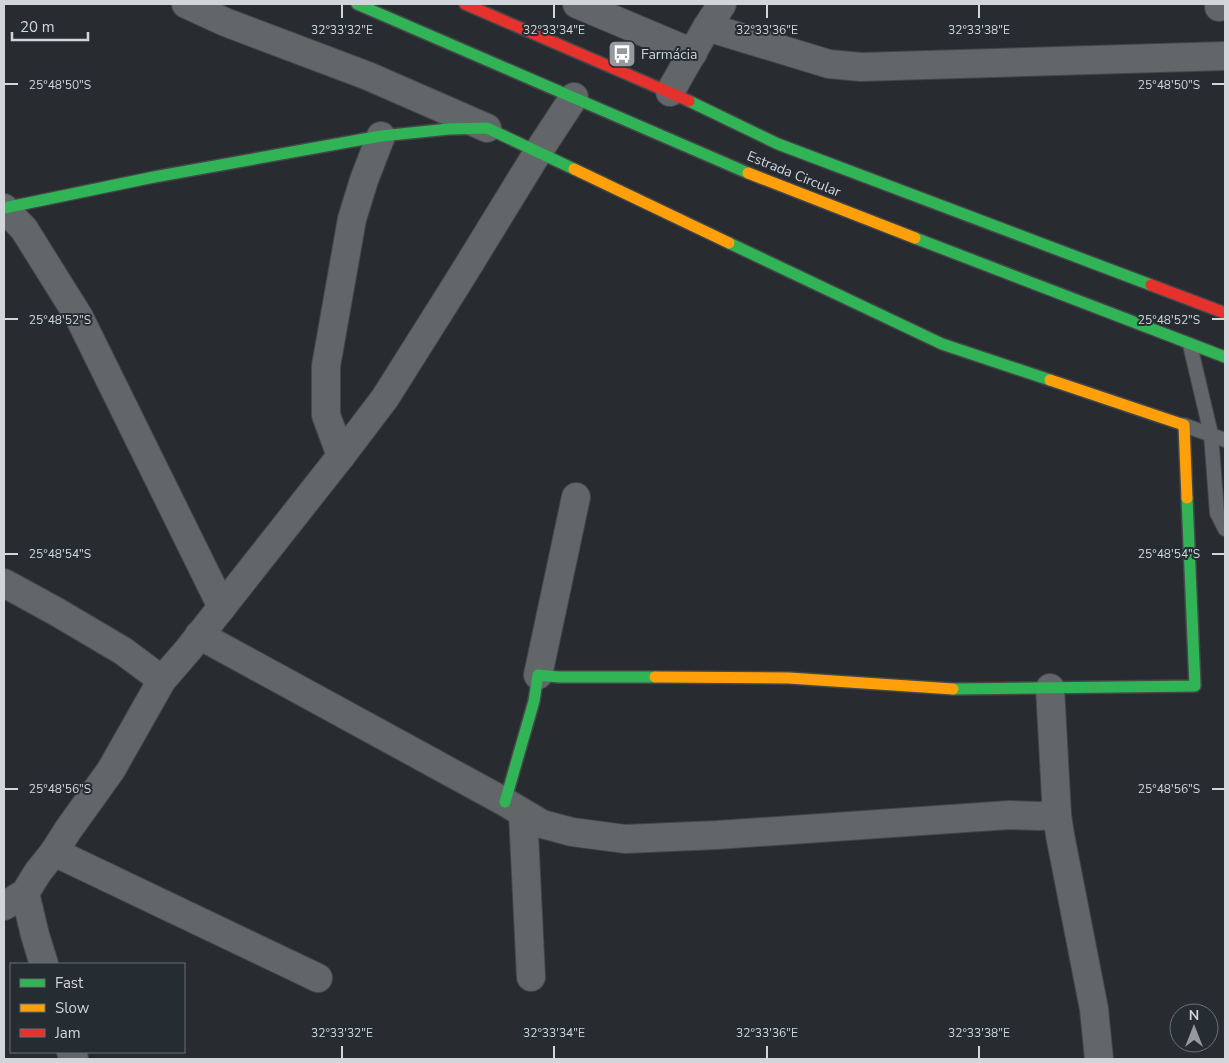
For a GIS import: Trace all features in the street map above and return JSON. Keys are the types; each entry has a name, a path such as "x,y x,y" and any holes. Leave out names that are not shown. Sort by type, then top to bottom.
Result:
{"street":[{"path":"186,4 225,22 368,76 487,128 942,344 1184,425 1194,686 947,689 789,678 559,677 538,675"},
{"name":"Estrada Circular","path":"357,4 769,182 1225,357"},
{"name":"Estrada Circular","path":"465,4 670,92 778,144 1225,313"},
{"path":"577,4 693,53"},
{"path":"670,92 722,4"},
{"path":"707,28 829,64 861,67 1225,56"},
{"path":"44,963 35,935 11,894 38,872 54,852 111,770 162,680 341,456 390,390 574,97"},
{"path":"4,208 154,177 381,136 449,129 487,128"},
{"path":"341,456 326,415 326,366 352,219 364,180 381,136"},
{"path":"4,208 24,229 79,317 172,509 222,607"},
{"path":"531,977 514,807 538,675 576,497"},
{"path":"4,583 123,651 162,680"},
{"path":"199,635 542,824 572,832 625,839 717,835 1009,816 1057,815"},
{"path":"1050,688 1057,815 1094,1009 1099,1059"},
{"path":"54,852 318,978"}],"lane":[{"path":"1190,345 1211,434 1217,513 1225,529"},
{"path":"1184,425 1225,440"}],"traffic: fast":[{"path":"357,4 748,173"},
{"path":"689,101 778,144 1151,285"},
{"path":"4,208 154,177 381,136 449,129 487,128 574,169"},
{"path":"915,238 1225,357"},
{"path":"729,243 942,344 1050,380"},
{"path":"953,689 1195,686 1187,498"},
{"path":"505,802 534,701 538,675 559,677 655,677"}],"traffic: slow":[{"path":"574,169 729,243"},
{"path":"748,173 915,238"},
{"path":"1050,380 1184,425 1187,498"},
{"path":"655,677 789,678 953,689"}],"traffic: jam":[{"path":"465,4 689,101"},
{"path":"1151,285 1225,313"}],"place":[{"name":"Farmácia","path":"622,54"}]}
